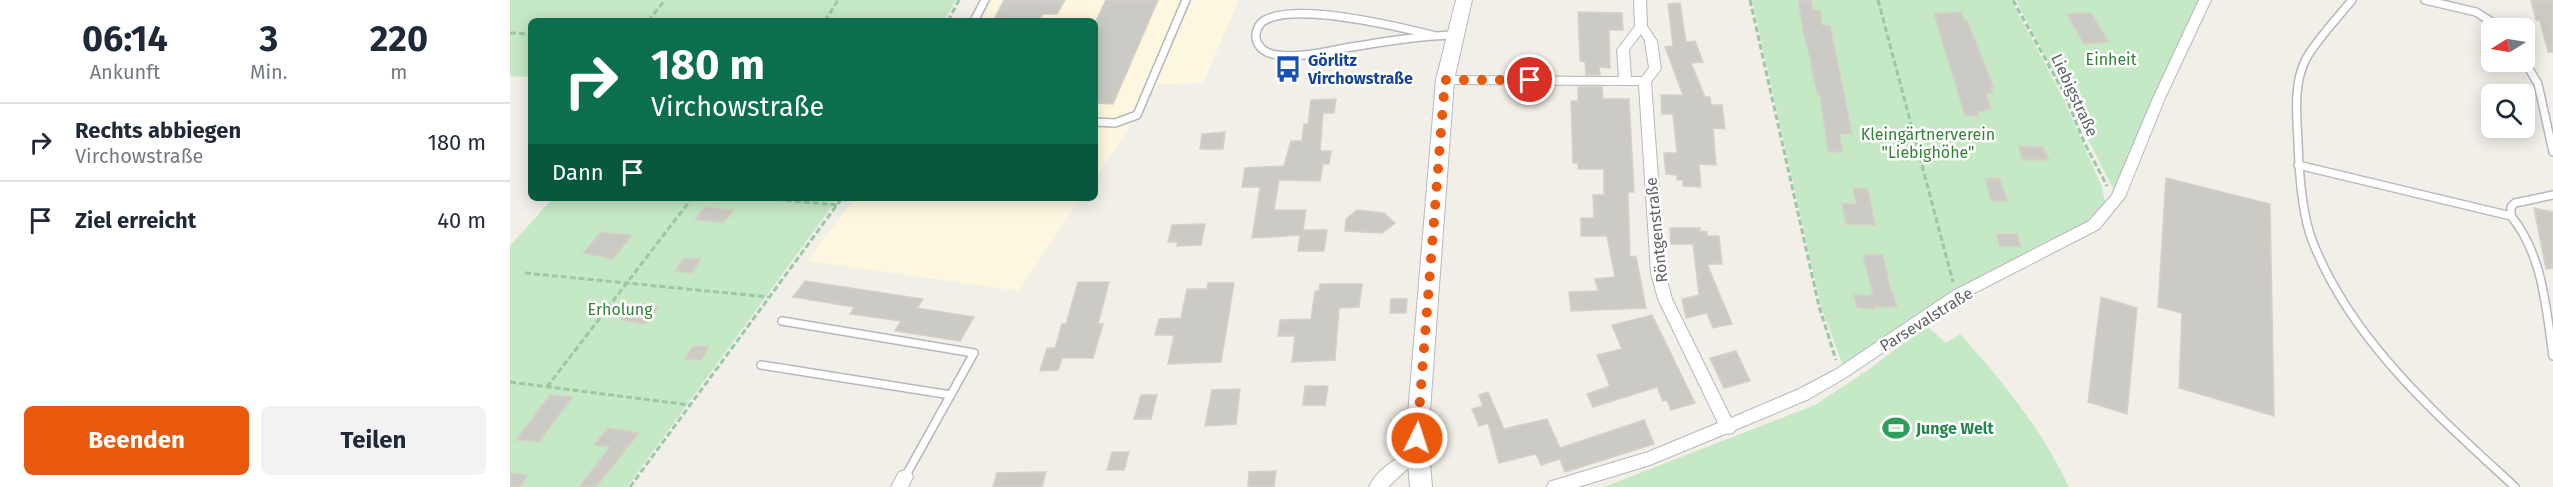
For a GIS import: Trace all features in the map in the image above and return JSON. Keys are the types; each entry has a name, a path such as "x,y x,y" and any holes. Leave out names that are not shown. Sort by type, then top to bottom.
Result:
{"street":[{"path":"1421,487 1418,457 1421,375 1445,80 1464,0"},
{"name":"Röntgenstraße","path":"1640,0 1641,26 1652,41 1655,69 1645,81 1658,273 1665,299 1728,428"},
{"name":"Parsevalstraße","path":"1555,487 1650,458 1728,428 1804,394 1840,374 1958,296 2094,225 2118,197 2159,98 2205,0"},
{"path":"1625,81 1623,51 1641,26"},
{"path":"1445,80 1645,81"},
{"path":"1377,487 1397,468 1412,458 1418,457"}],"lane":[{"path":"976,18 985,0"},
{"path":"1098,122 1115,123 1137,115 1186,0"},
{"path":"2352,0 2305,62 2296,99 2298,165 2311,238 2337,293 2377,348 2407,383 2473,450 2515,487"},
{"path":"2425,0 2490,18"},
{"path":"1432,35 1374,21 1293,9 1269,16 1260,24 1256,33 1257,43 1263,50 1282,56 1376,45 1432,35 1454,35"},
{"path":"2531,72 2538,84 2553,152"},
{"path":"2298,165 2511,216 2527,235 2534,252 2553,356"},
{"path":"2511,216 2511,207 2516,203 2553,195"},
{"path":"782,321 974,353 902,482"},
{"path":"761,365 951,395"}],"path":[{"path":"650,18 665,0"},
{"path":"827,18 838,0"},
{"path":"950,18 959,0"},
{"path":"1750,0 1819,306 1840,374"},
{"path":"1878,0 1951,277 1958,296"},
{"name":"Liebigstraße","path":"2013,0 2065,94 2084,142 2109,190 2118,197"},
{"path":"510,33 528,34"},
{"path":"547,387 690,201"},
{"path":"792,201 837,205"},
{"path":"630,487 840,201"},
{"path":"525,273 769,297"},
{"path":"510,382 690,405"}],"shaded area":[{"path":"992,0 1239,0 1203,83 1158,84 1098,174 1098,18 982,18"},
{"path":"853,201 1079,201 1019,291 807,261"}],"green space":[{"path":"510,0 956,0 946,18 528,18 528,77 510,76"},
{"name":"Kleingärtnerverein \"Liebighöhe\"","path":"1752,0 2011,0 2062,96 2102,187 2105,202 2084,224 1954,290 1844,368 1821,307"},
{"name":"Einheit","path":"2016,0 2203,0 2114,190"},
{"name":"Erholung","path":"550,201 836,201 627,487 510,487 510,246"},
{"name":"Junge Welt","path":"1927,326 1946,343 1960,334 1976,352 2033,425 2069,487 1604,487 1815,405 1868,370"}],"building":[{"path":"1004,0 1065,0 1057,14 1043,14 1041,18 995,18"},
{"path":"1106,0 1158,0 1113,104 1098,103 1097,18"},
{"path":"1798,0 1811,0 1813,10 1820,11 1822,25 1830,25 1852,134 1839,134 1843,152 1828,152 1820,95 1818,95 1810,64 1812,64 1804,36"},
{"path":"2531,0 2553,0 2553,52 2548,52 2540,21 2536,20"},
{"path":"1680,3 1686,42 1695,41 1703,62 1691,63 1705,97 1710,97 1711,105 1722,105 1725,129 1713,128 1716,165 1699,164 1701,187 1683,186 1683,180 1677,180 1677,175 1666,174 1664,153 1677,153 1673,114 1662,114 1661,95 1683,95 1665,47 1673,46 1668,4"},
{"path":"1578,12 1622,13 1623,30 1609,30 1610,68 1599,67 1600,75 1586,75 1585,62 1580,61"},
{"path":"1961,12 1967,20 1994,88 1991,88 1993,93 1986,93 1991,109 1977,112 1979,116 1965,116 1934,14"},
{"path":"2091,13 2109,42 2084,44 2067,14"},
{"path":"1578,87 1602,87 1603,99 1629,99 1634,192 1628,192 1630,257 1636,256 1646,308 1571,311 1569,292 1598,291 1595,279 1615,277 1607,236 1581,236 1581,218 1594,218 1593,195 1604,195 1604,169 1578,169 1578,163 1573,163 1571,101 1578,101"},
{"path":"1336,99 1334,113 1323,113 1320,151 1331,151 1329,164 1323,164 1320,181 1279,180 1274,210 1306,210 1303,230 1327,230 1324,251 1298,251 1300,235 1252,238 1260,187 1242,187 1245,168 1284,166 1291,141 1302,141 1304,124 1308,124 1311,100"},
{"path":"1225,132 1223,149 1200,149 1202,134"},
{"path":"2018,146 2043,147 2049,160 2023,160"},
{"path":"1985,178 1999,178 2008,201 1991,201"},
{"path":"2166,178 2270,204 2274,416 2179,388 2182,313 2158,307"},
{"path":"1853,188 1868,189 1875,225 1846,224 1842,203 1856,204"},
{"path":"705,207 734,210 723,223 695,220"},
{"path":"2534,208 2553,212 2553,268 2546,269"},
{"path":"1357,210 1384,213 1395,223 1382,233 1345,231 1346,219"},
{"path":"1205,224 1201,245 1177,246 1178,242 1168,242 1172,225"},
{"path":"1670,228 1700,228 1700,231 1707,232 1707,236 1719,236 1722,264 1707,264 1732,324 1713,328 1707,313 1686,318 1682,299 1699,295 1693,244 1671,244"},
{"path":"601,232 632,235 613,259 583,253"},
{"path":"1996,234 2017,234 2021,247 2000,247"},
{"path":"1863,255 1883,255 1891,292 1893,292 1897,307 1876,307 1875,303 1875,309 1857,308 1854,295 1873,295"},
{"path":"684,258 701,259 692,273 675,271"},
{"path":"805,281 923,299 917,308 974,317 960,341 895,331 901,321 850,314 854,307 793,297"},
{"path":"1078,282 1109,282 1098,324 1103,324 1093,358 1062,358 1058,370 1040,371 1047,348 1055,348 1062,324 1066,324"},
{"path":"1208,283 1234,283 1221,362 1168,364 1174,335 1155,335 1159,319 1181,318 1187,289 1207,289"},
{"path":"1320,284 1362,284 1359,307 1339,308 1335,360 1292,362 1295,336 1278,336 1280,320 1311,319 1315,291 1319,291"},
{"path":"2101,297 2137,308 2127,414 2088,402"},
{"path":"1391,299 1407,299 1406,313 1390,313"},
{"path":"631,306 658,308 646,324 621,320"},
{"path":"1652,315 1695,403 1671,410 1667,400 1663,401 1657,387 1593,407 1587,394 1610,386 1597,355 1622,349 1612,325"},
{"path":"693,346 709,347 701,360 685,359"},
{"path":"1736,351 1750,381 1724,388 1710,358"},
{"path":"1305,386 1328,386 1325,405 1303,405"},
{"path":"1240,389 1236,424 1205,426 1212,390"},
{"path":"1488,392 1504,429 1547,419 1560,448 1644,420 1654,444 1565,472 1560,459 1541,465 1536,454 1499,463 1488,423 1479,426 1472,409 1483,406 1479,395"},
{"path":"550,395 572,397 539,442 516,440"},
{"path":"1141,395 1157,395 1151,419 1134,419"},
{"path":"608,428 639,433 596,487 579,487 610,447 594,445"},
{"path":"1112,452 1129,452 1124,470 1107,470"},
{"path":"1276,471 1274,487 1248,487 1249,472"},
{"path":"1046,472 1042,487 993,487 997,473"},
{"path":"510,473 528,475 520,487 510,486"}],"place":[{"name":"Görlitz Virchowstraße","path":"1288,69"},
{"name":"Junge Welt","path":"1896,428"}],"route":[{"path":"1417,438 1445,80 1530,80"}]}
